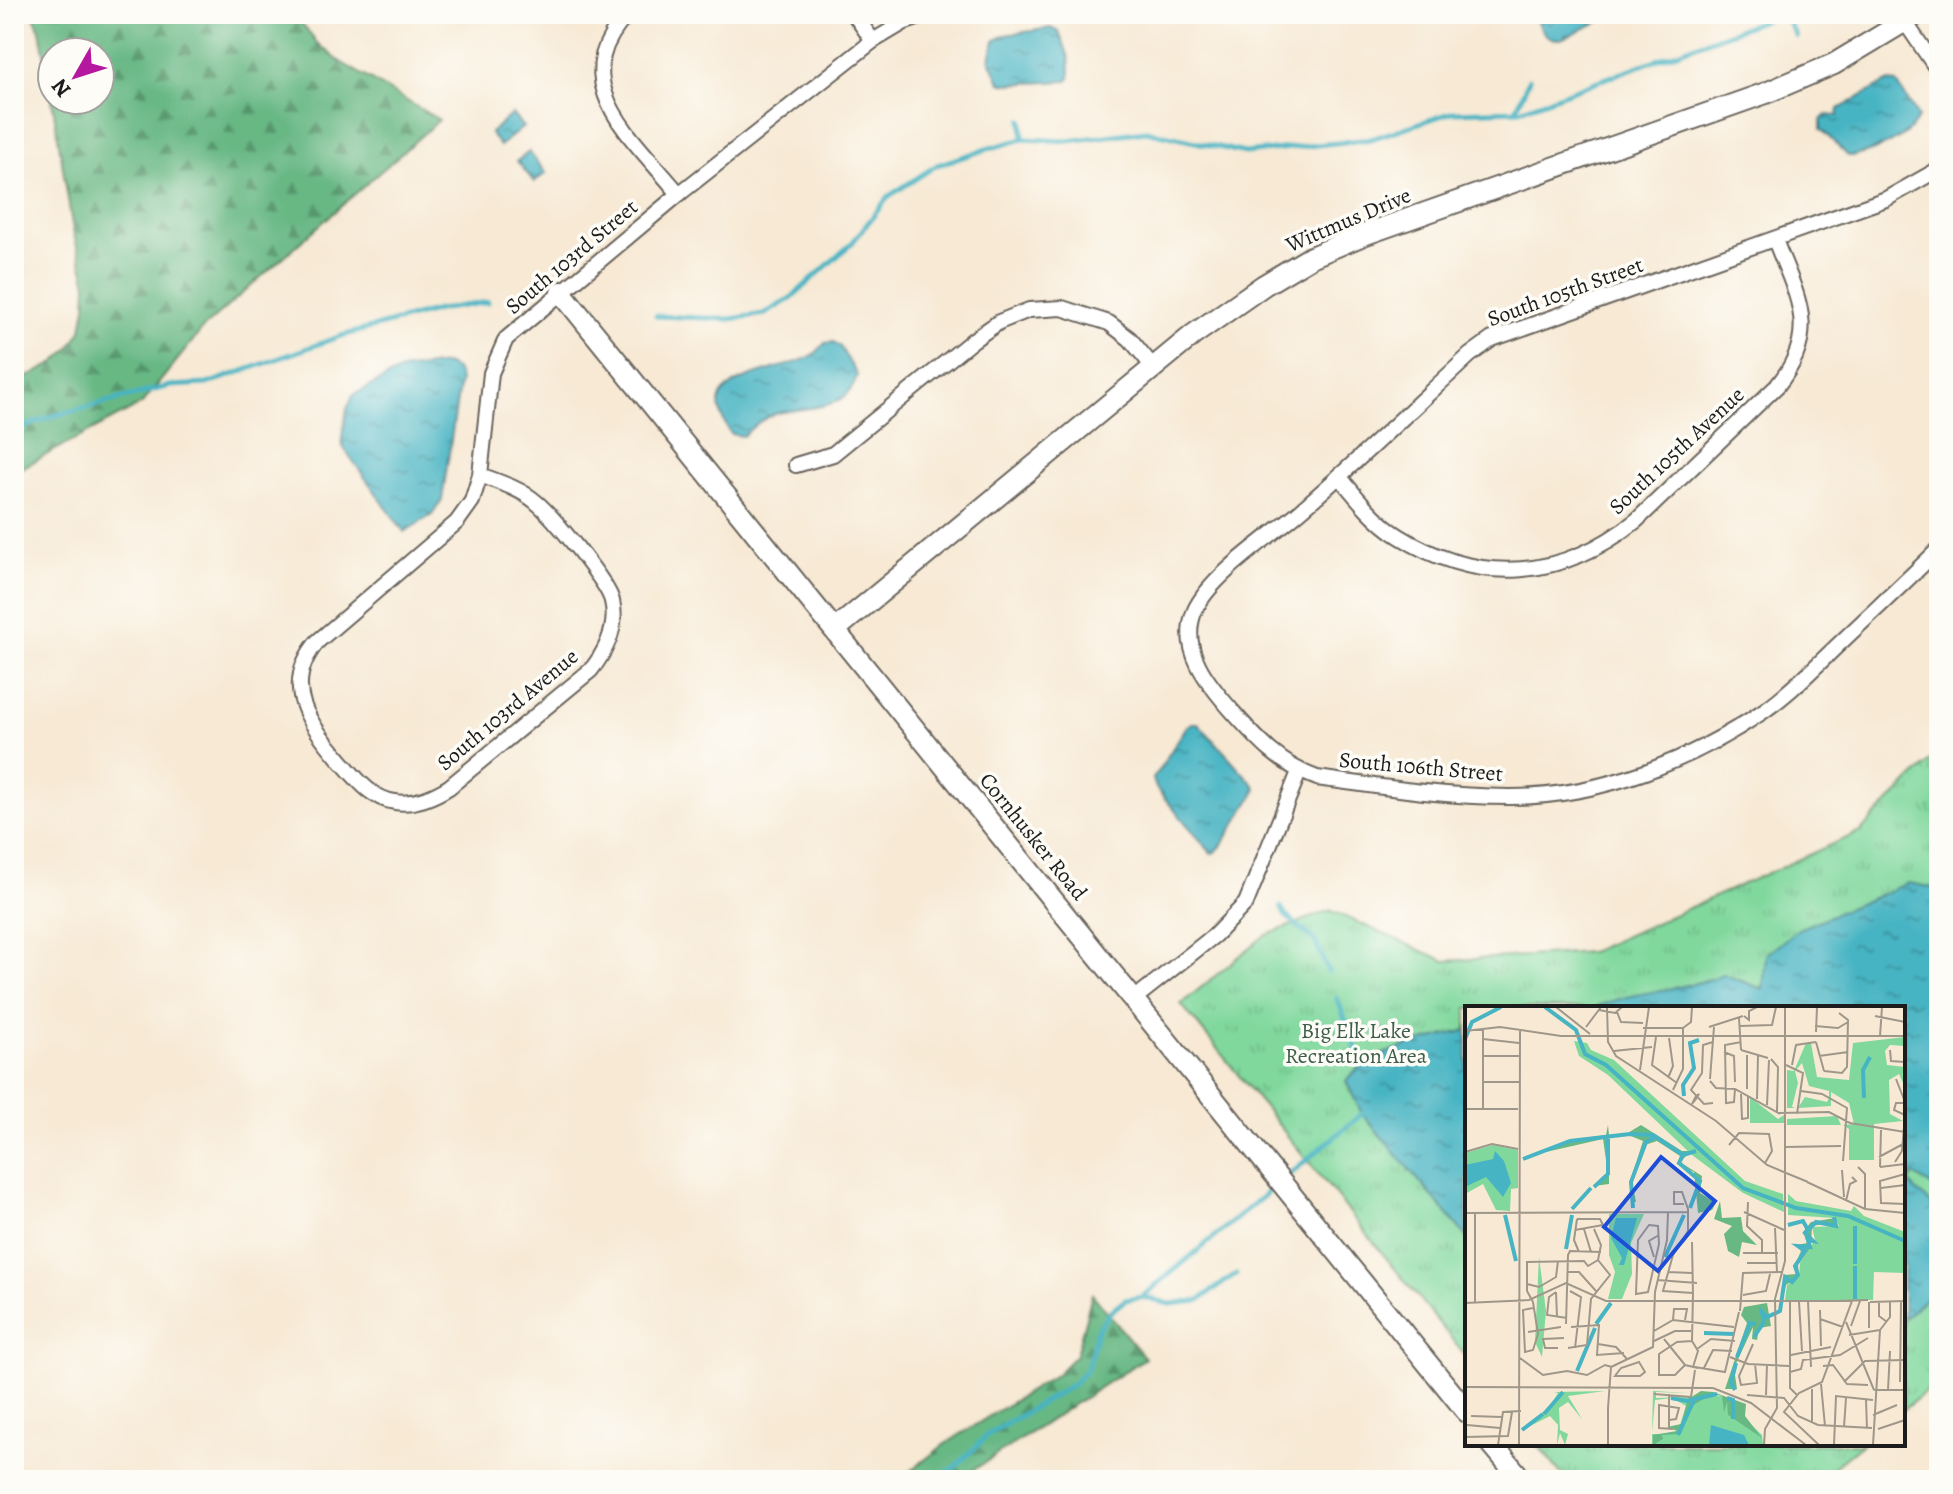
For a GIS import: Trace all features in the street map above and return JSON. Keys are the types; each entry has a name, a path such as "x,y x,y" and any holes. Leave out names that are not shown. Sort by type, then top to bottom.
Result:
{"street":[{"path":"628,14 609,36 599,67 602,92 616,118 679,194"},
{"path":"854,14 873,41"},
{"name":"South 103rd Street","path":"414,802 395,802 362,785 307,718 301,702 302,668 312,647 457,522 472,501 480,475 491,373 506,339 679,194 873,41 903,23 929,14"},
{"path":"1911,18 1939,72"},
{"name":"Wittmus Drive","path":"836,629 1193,335 1264,285 1311,257 1378,229 1766,93 1834,64 1911,18"},
{"name":"South 105th Street","path":"1299,772 1267,750 1214,691 1196,665 1191,636 1194,612 1210,586 1339,476 1470,355 1492,339 1886,199 1939,169"},
{"name":"South 105th Avenue","path":"1339,476 1359,501 1398,536 1464,564 1496,570 1533,568 1560,564 1593,550 1637,520 1777,386 1792,367 1800,347 1802,329 1799,306 1775,240"},
{"name":"Cornhusker Road","path":"561,292 1465,1410"},
{"path":"796,465 833,454 973,340 999,322 1029,310 1062,308 1109,323 1130,339 1154,368"},
{"name":"South 103rd Avenue","path":"414,802 449,787 591,670 601,658 611,632 612,600 606,586 553,521 536,502 480,475"},
{"name":"South 106th Street","path":"1299,772 1317,778 1378,786 1456,795 1513,797 1571,791 1618,781 1698,749 1766,709 1795,686 1939,549"},
{"path":"1134,999 1215,935 1246,903 1299,772"},
{"path":"1494,1446 1522,1480"}],"green space":[{"path":"33,14 295,14 316,42 339,61 439,120 204,327 142,404 14,472 14,384 53,364 70,348 82,329 86,307 87,284 73,231 55,116 116,116 116,36 41,36"},
{"name":"Big Elk Lake Recreation Area","path":"1939,752 1939,1381 1905,1408 1905,1006 1465,1006 1465,1356 1181,1004 1264,936 1330,910 1445,961 1590,952 1860,832"},
{"path":"1092,1294 1145,1358 958,1480 899,1480 945,1444 1058,1373 1076,1355"},
{"path":"1539,1446 1860,1446 1818,1480 1566,1480"}],"water":[{"path":"1535,14 1616,14 1555,39 1541,28"},
{"path":"1051,28 1059,32 1067,50 1070,62 1068,81 1000,82 990,60 994,41 1005,35"},
{"path":"1887,82 1897,83 1918,117 1907,131 1888,144 1848,156 1821,129 1821,120 1826,115 1838,116 1839,109"},
{"path":"512,114 523,127 500,146 490,133"},
{"path":"529,152 546,173 534,182 517,161"},
{"path":"825,343 839,345 857,375 845,396 824,406 770,416 743,436 731,434 719,407 725,390 734,383 802,360 813,355"},
{"path":"445,364 456,369 460,380 442,500 432,515 404,532 343,447 347,409 353,395 401,370"},
{"path":"1192,723 1198,723 1256,787 1222,845 1211,853 1156,788 1153,779"},
{"path":"1939,851 1939,1191 1913,1175 1909,1183 1939,1212 1939,1287 1905,1317 1905,1006 1599,1006 1723,974 1763,989 1766,955 1798,929 1908,883 1935,888 1934,856"},
{"path":"1465,1031 1465,1235 1362,1114 1346,1081 1369,1061"}],"waterway":[{"path":"656,316 730,319 765,314 791,298 852,243 889,196 937,165 1023,139 1068,141 1146,131 1245,153 1371,139 1453,112 1520,110 1772,17 1784,15 1796,36"},
{"path":"1516,110 1529,79"},
{"path":"1022,120 1023,139"},
{"path":"14,431 53,416 170,386 207,384 341,336 438,310 488,302"},
{"path":"1281,907 1285,915 1315,941 1328,971"},
{"path":"1337,998 1362,1063"},
{"path":"1286,1177 1362,1114"},
{"path":"1142,1297 1278,1184"},
{"path":"933,1480 953,1469 989,1434 1072,1385 1087,1369 1097,1330 1110,1312 1125,1300 1142,1297 1170,1304 1198,1301 1236,1274"}]}
